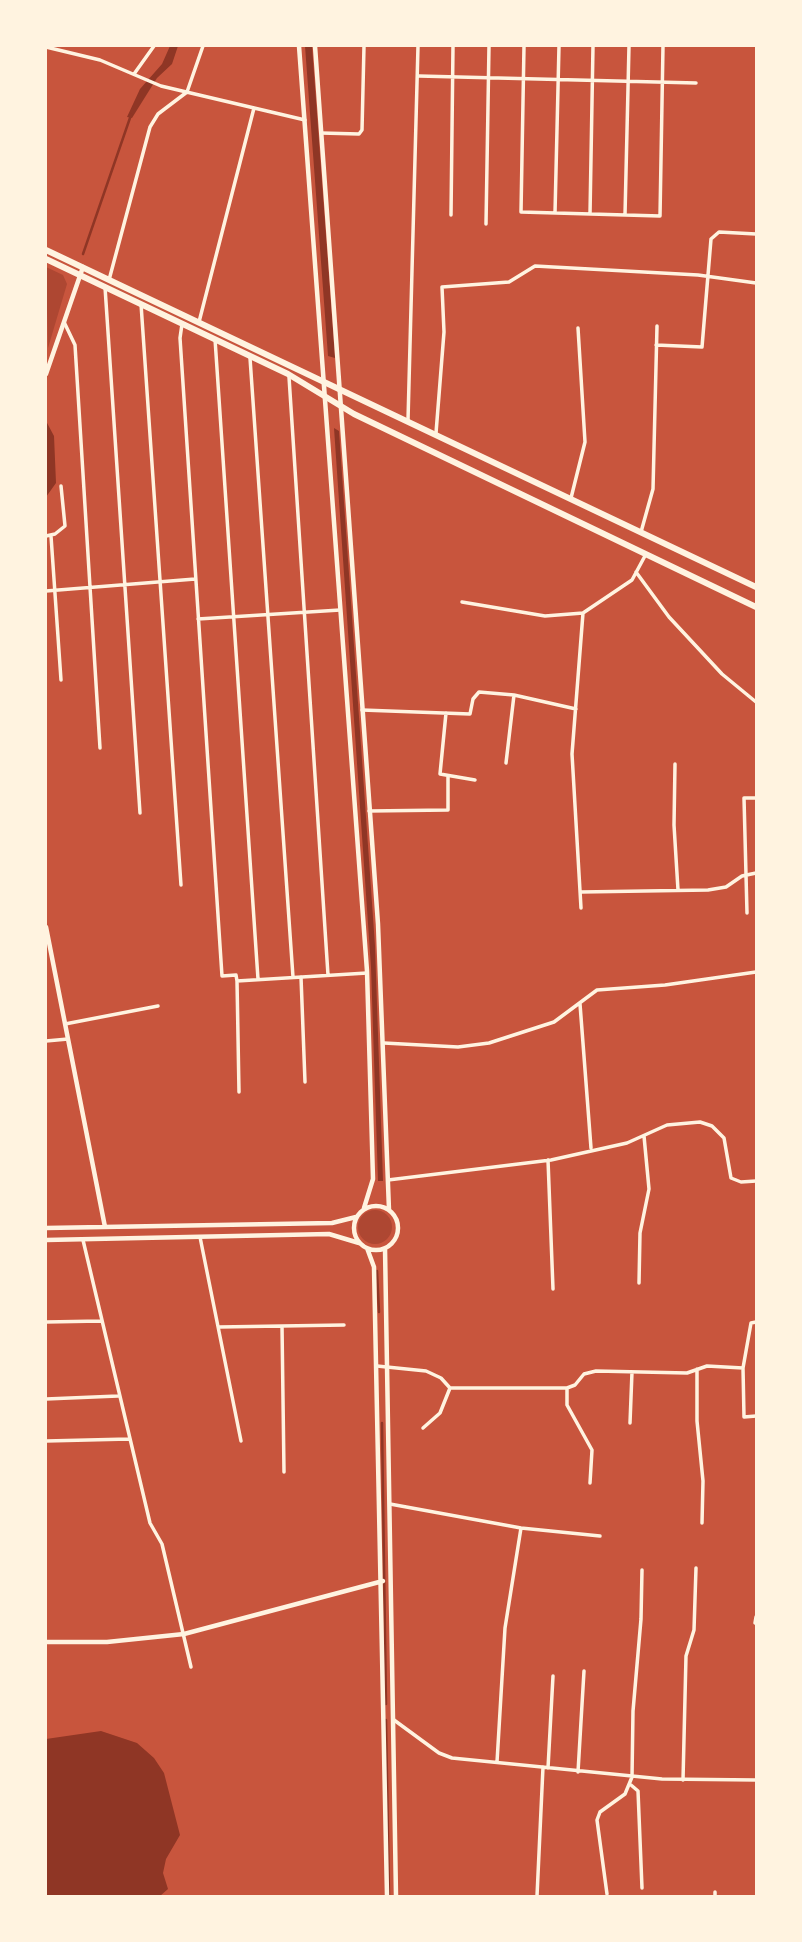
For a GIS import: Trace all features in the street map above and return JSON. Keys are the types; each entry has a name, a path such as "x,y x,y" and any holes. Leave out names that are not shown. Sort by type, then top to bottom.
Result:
{"main road":[{"path":"46,250 83,267 141,304 289,374 341,406 757,607"},
{"path":"46,259 199,322 757,587"}],"street":[{"path":"134,74 154,46"},
{"path":"140,813 107,283 150,127 158,114 187,92 203,46"},
{"path":"299,46 367,973 373,1179 364,1208 356,1217 353,1231 359,1243"},
{"path":"315,46 384,1043 389,1210"},
{"path":"321,133 359,134 362,130 365,46"},
{"path":"408,420 418,46"},
{"path":"451,215 453,46"},
{"path":"486,224 489,46"},
{"path":"524,46 521,212 660,216 663,46"},
{"path":"555,213 559,46"},
{"path":"590,214 593,46"},
{"path":"625,215 629,46"},
{"path":"46,47 100,60 161,86 305,120"},
{"path":"418,76 696,83"},
{"path":"199,322 254,108"},
{"path":"656,345 702,347 714,235 719,232 757,234"},
{"path":"436,433 444,332 442,287 509,282 535,266 708,276 757,283"},
{"path":"46,374 83,267"},
{"path":"141,304 181,885"},
{"path":"64,322 75,345 100,748"},
{"path":"183,324 180,338 222,976 236,975 237,981 239,1092"},
{"path":"641,532 653,489 657,326"},
{"path":"571,498 585,442 578,328"},
{"path":"215,339 258,979"},
{"path":"250,356 292,977"},
{"path":"289,374 328,975"},
{"path":"46,536 51,536 65,526 61,486"},
{"path":"51,536 61,680"},
{"path":"462,602 545,616 583,612 632,580 646,554"},
{"path":"636,572 678,626 727,679 757,702"},
{"path":"46,592 195,579"},
{"path":"198,619 341,610"},
{"path":"581,908 572,754 583,612"},
{"path":"362,710 470,714 474,697 479,692 514,695 576,709"},
{"path":"506,764 514,695"},
{"path":"446,713 439,768 442,776 475,780"},
{"path":"675,764 674,825 678,890"},
{"path":"369,811 448,810 448,777"},
{"path":"747,913 744,798 757,798"},
{"path":"580,892 726,887 745,875 757,873"},
{"path":"46,927 105,1227"},
{"path":"384,1043 458,1047 503,1040 554,1022 597,990 665,985 757,972"},
{"path":"237,981 367,973"},
{"path":"301,977 305,1082"},
{"path":"580,1004 591,1149"},
{"path":"65,1024 158,1006"},
{"path":"46,1041 68,1040"},
{"path":"388,1180 548,1160 627,1143 670,1124 706,1124 718,1130 726,1142 731,1178 741,1182 757,1181"},
{"path":"639,1283 640,1233 649,1189 644,1136"},
{"path":"548,1160 553,1289"},
{"path":"46,1240 329,1234 367,1248 385,1248 396,1238 396,1219 389,1210 380,1206 364,1208"},
{"path":"46,1228 332,1223 356,1217"},
{"path":"200,1237 241,1441"},
{"path":"83,1239 118,1396 150,1523 162,1544 191,1668"},
{"path":"367,1248 374,1263 383,1581 387,1896"},
{"path":"385,1248 396,1896"},
{"path":"46,1322 101,1321"},
{"path":"757,1322 751,1322 743,1368 744,1417 757,1416"},
{"path":"219,1327 344,1325"},
{"path":"282,1326 284,1472"},
{"path":"377,1366 434,1374 450,1388 567,1388 588,1372 687,1373 707,1366 743,1368"},
{"path":"697,1369 697,1421 703,1481 702,1522"},
{"path":"630,1423 632,1371"},
{"path":"423,1428 440,1413 450,1388"},
{"path":"567,1388 567,1405 592,1450 590,1483"},
{"path":"46,1399 118,1396"},
{"path":"46,1441 129,1439"},
{"path":"390,1504 522,1528 600,1536"},
{"path":"498,1762 505,1628 522,1528"},
{"path":"683,1780 686,1656 694,1630 696,1568"},
{"path":"607,1894 597,1820 600,1812 622,1797 631,1785 642,1570"},
{"path":"46,1642 107,1642 184,1634 383,1581"},
{"path":"755,1623 757,1617"},
{"path":"578,1772 584,1671"},
{"path":"537,1896 553,1676"},
{"path":"384,1711 393,1710"},
{"path":"393,1719 448,1757 632,1777 757,1780"},
{"path":"631,1785 638,1791 642,1888"}],"shaded area":[{"path":"170,46 178,46 172,64 157,78 132,118 127,117 140,89 162,64"},
{"path":"305,46 312,46 335,358 328,356"},
{"path":"46,267 63,275 67,284 48,348"},
{"path":"46,421 54,436 56,483 46,497"},
{"path":"334,428 339,431 375,946 383,1181 378,1181 371,967"},
{"path":"375,1210 387,1215 392,1227 387,1239 375,1244 363,1239 358,1227 363,1215"},
{"path":"101,1731 137,1743 154,1758 164,1773 180,1835 166,1859 163,1873 168,1889 160,1896 46,1896 46,1739"}],"waterway":[{"path":"83,254 131,115"},
{"path":"377,1271 379,1312"},
{"path":"382,1423 386,1704"},
{"path":"386,1720 389,1896"}]}
